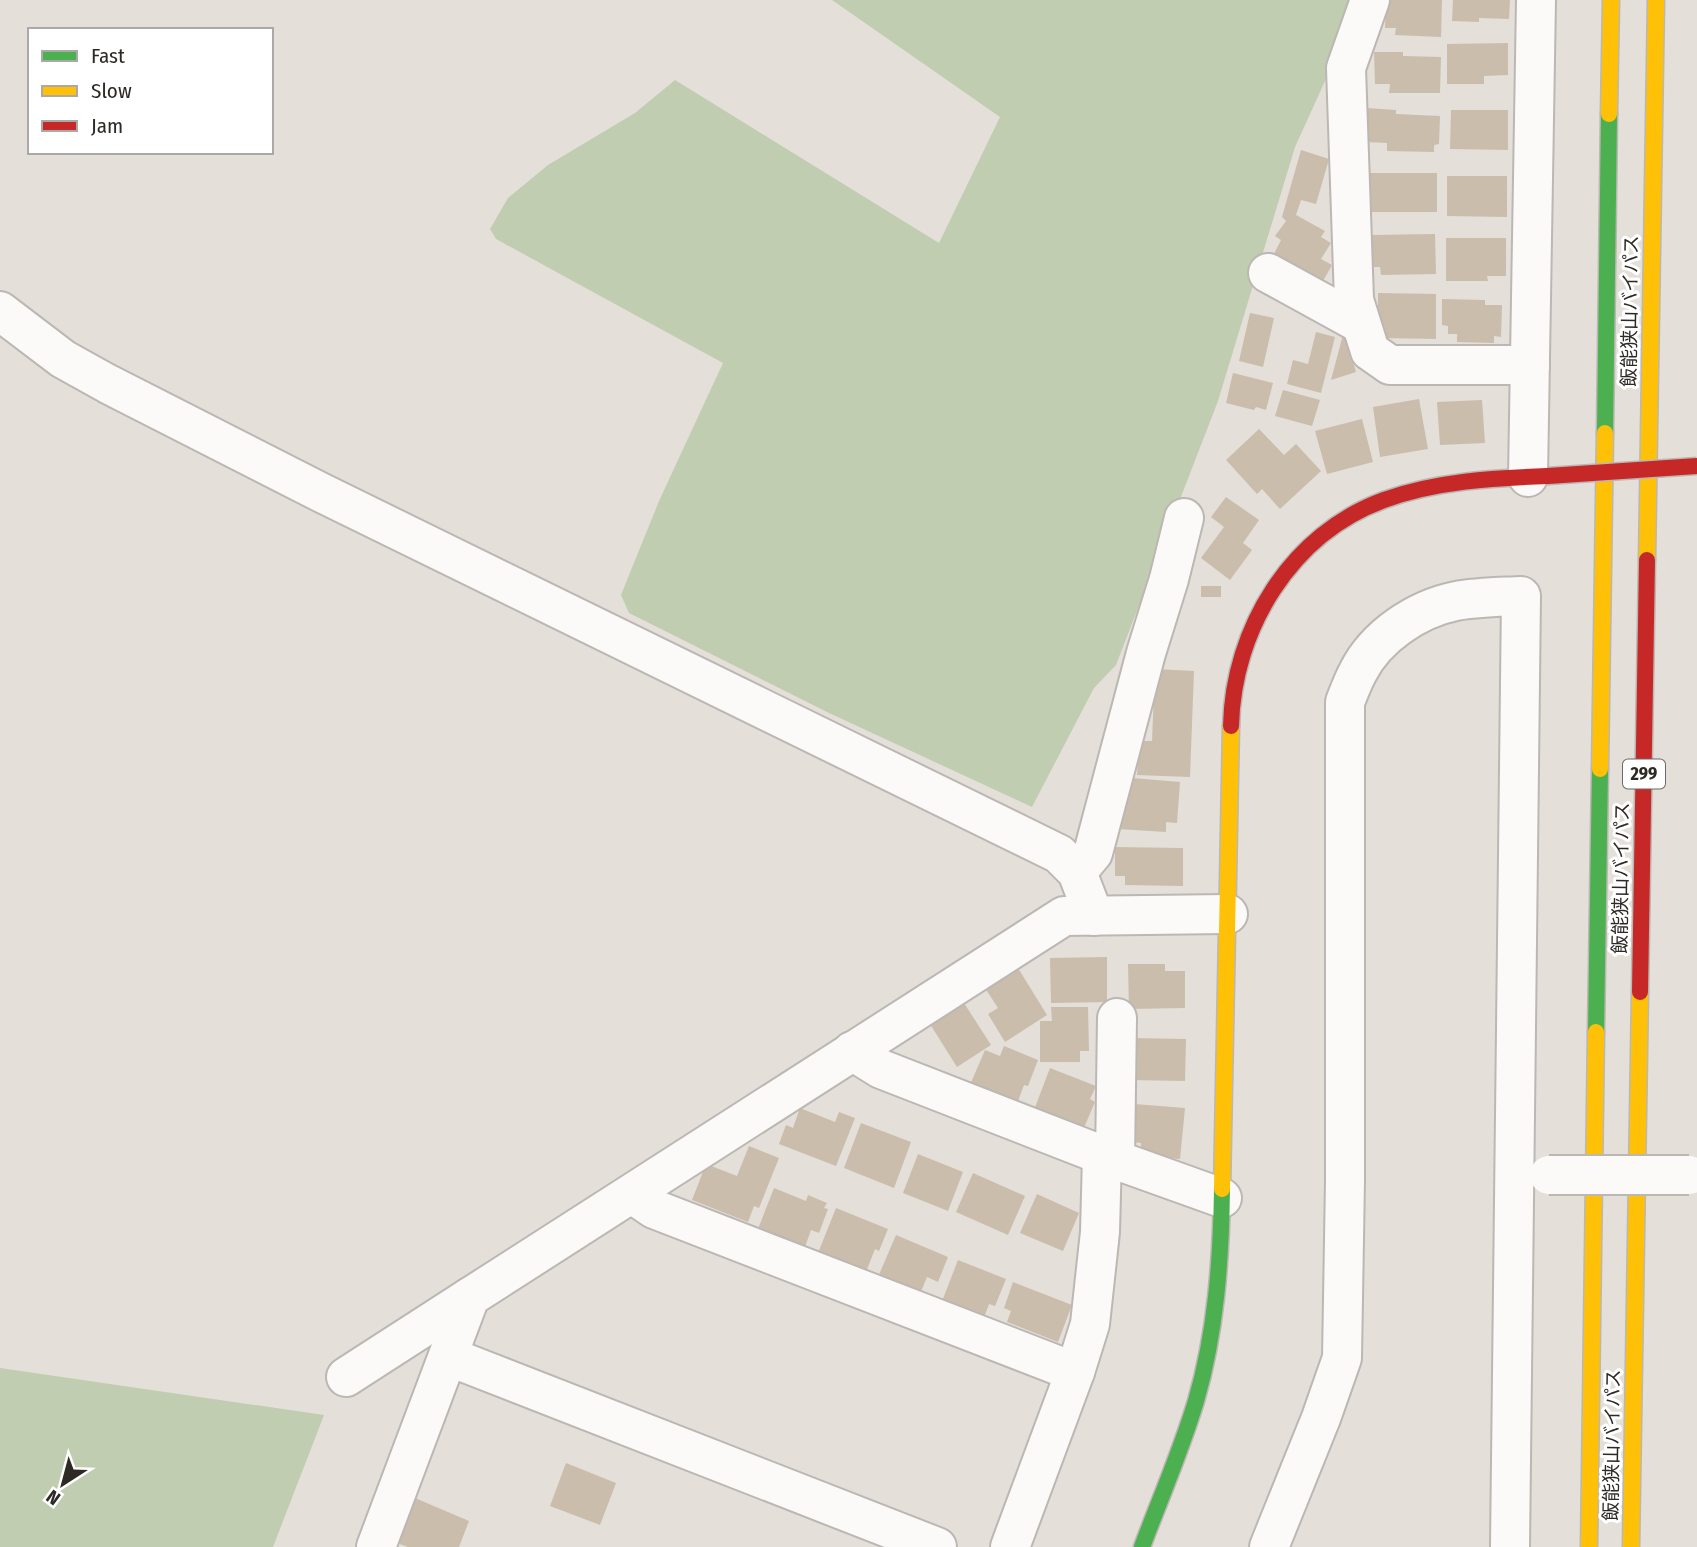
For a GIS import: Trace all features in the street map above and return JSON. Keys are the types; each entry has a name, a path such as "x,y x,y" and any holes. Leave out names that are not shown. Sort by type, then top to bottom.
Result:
{"main road":[{"name":"飯能狭山バイパス","path":"1589,1547 1611,0"},
{"name":"飯能狭山バイパス","path":"1631,1547 1656,0"},
{"path":"1142,1547 1184,1437 1208,1350 1220,1267 1231,714 1244,646 1257,615 1278,582 1310,546 1329,531 1381,501 1418,490 1538,477 1697,466"}],"street":[{"path":"1370,0 1346,68 1354,300 1370,351 1390,365 1530,365"},
{"path":"1536,0 1530,365 1538,477"},
{"path":"1268,273 1362,324"},
{"path":"0,312 63,359 108,384 320,492 1059,854 1077,872 1094,916"},
{"path":"1077,872 1093,853 1184,518"},
{"path":"1269,1547 1342,1358 1345,1180 1345,702 1358,670 1375,648 1397,627 1421,613 1455,601 1521,596 1531,1179 1510,1547"},
{"path":"346,1377 1064,916 1228,914"},
{"path":"1010,1547 1090,1324 1109,1157 1116,1018"},
{"path":"852,1051 881,1069 1222,1198"},
{"path":"1531,1179 1693,1177"},
{"path":"632,1194 654,1209 1075,1372"},
{"path":"376,1547 450,1357 470,1297"},
{"path":"450,1357 937,1547"}],"green space":[{"path":"832,0 1353,0 1330,70 1295,147 1218,401 1116,665 1094,688 1032,807 829,713 629,613 621,595 659,501 723,363 496,239 490,229 508,198 548,165 635,113 675,80 939,243 1000,117"},
{"path":"0,1368 324,1415 273,1547 0,1547"}],"building":[{"path":"1386,0 1442,0 1441,37 1395,35 1396,28 1385,28"},
{"path":"1453,0 1510,0 1509,19 1452,21"},
{"path":"1508,43 1508,75 1484,76 1484,84 1447,84 1447,44"},
{"path":"1374,52 1403,52 1403,56 1441,57 1440,93 1389,93 1390,84 1375,84"},
{"path":"1367,108 1396,110 1396,114 1440,116 1439,144 1434,145 1434,152 1387,151 1387,143 1366,142"},
{"path":"1451,110 1508,110 1508,150 1450,149"},
{"path":"1301,150 1329,159 1316,204 1301,200 1296,215 1325,231 1321,237 1331,243 1321,259 1332,265 1319,288 1271,260 1281,240 1275,236 1286,221 1282,217"},
{"path":"1367,173 1437,173 1437,212 1367,212"},
{"path":"1447,176 1507,176 1507,217 1447,216"},
{"path":"1435,234 1436,274 1381,275 1380,267 1372,267 1371,235"},
{"path":"1446,238 1506,238 1506,276 1487,276 1488,281 1446,281"},
{"path":"1378,293 1436,294 1436,339 1383,338 1383,325 1378,325"},
{"path":"1442,299 1485,300 1485,305 1502,305 1501,337 1494,336 1494,343 1457,342 1457,334 1448,334 1448,326 1442,325"},
{"path":"1250,313 1274,318 1263,367 1239,361"},
{"path":"1344,331 1356,372 1331,380"},
{"path":"1316,332 1335,337 1321,393 1287,384 1293,360 1308,364"},
{"path":"1233,373 1273,383 1266,410 1226,403"},
{"path":"1283,390 1320,400 1312,426 1275,416"},
{"path":"1419,399 1428,449 1380,457 1373,407"},
{"path":"1482,400 1485,443 1440,445 1437,402"},
{"path":"1362,419 1373,462 1327,474 1315,431"},
{"path":"1259,429 1284,455 1296,444 1321,471 1280,509 1262,489 1257,494 1226,460"},
{"path":"1226,497 1259,520 1243,543 1252,550 1230,580 1201,558 1224,527 1211,517"},
{"path":"1201,586 1221,586 1221,597 1201,597"},
{"path":"1155,669 1194,671 1190,777 1137,775 1139,741 1152,741"},
{"path":"1132,778 1180,782 1177,823 1166,822 1166,832 1118,829 1121,790 1131,791"},
{"path":"1115,847 1183,848 1183,886 1125,885 1125,876 1115,876"},
{"path":"1107,957 1107,1002 1051,1003 1050,958"},
{"path":"1128,964 1165,964 1165,971 1185,971 1185,1008 1129,1009"},
{"path":"1018,968 1047,1015 1005,1042 988,1014 998,1008 985,988"},
{"path":"964,1003 991,1045 957,1067 930,1024"},
{"path":"1051,1007 1088,1007 1089,1051 1080,1051 1080,1062 1040,1062 1040,1021 1052,1021"},
{"path":"1131,1038 1186,1039 1185,1081 1130,1080"},
{"path":"1004,1046 1038,1060 1028,1086 1024,1085 1017,1104 970,1085 985,1050 1000,1056"},
{"path":"1050,1068 1096,1086 1090,1099 1095,1102 1083,1130 1034,1110"},
{"path":"1134,1104 1185,1108 1180,1159 1152,1157 1141,1152 1141,1143 1131,1142"},
{"path":"800,1108 835,1122 839,1112 855,1118 836,1166 779,1144 786,1125 793,1128"},
{"path":"861,1123 911,1142 894,1188 844,1168"},
{"path":"749,1146 779,1158 759,1208 754,1206 748,1222 692,1200 706,1164 737,1176"},
{"path":"918,1154 963,1172 948,1211 903,1193"},
{"path":"973,1173 1025,1196 1008,1235 956,1212"},
{"path":"774,1188 806,1201 808,1195 827,1203 824,1208 828,1209 819,1233 811,1230 805,1247 758,1229"},
{"path":"1037,1194 1079,1213 1063,1251 1020,1233"},
{"path":"836,1208 888,1229 879,1251 875,1249 866,1272 818,1253"},
{"path":"896,1235 948,1257 938,1282 927,1277 920,1294 878,1277"},
{"path":"958,1260 1006,1279 995,1306 989,1304 983,1320 941,1304"},
{"path":"1013,1282 1072,1305 1058,1342 1007,1322 1011,1311 1004,1308"},
{"path":"566,1463 616,1483 600,1525 550,1506"},
{"path":"415,1498 469,1521 459,1547 408,1547 397,1543"}],"traffic: fast":[{"path":"1605,433 1609,114"},
{"path":"1596,1032 1600,769"},
{"path":"1142,1547 1184,1438 1203,1375 1216,1296 1222,1189"}],"traffic: slow":[{"path":"1609,114 1611,0"},
{"path":"1647,560 1656,0"},
{"path":"1600,769 1605,433"},
{"path":"1222,1189 1231,726"},
{"path":"1631,1547 1640,992"},
{"path":"1589,1547 1596,1032"}],"traffic: jam":[{"path":"1548,476 1697,466"},
{"path":"1231,726 1234,690 1256,621 1273,589 1295,561 1321,536 1351,515 1404,494 1465,482 1548,476"},
{"path":"1640,992 1647,560"}]}
